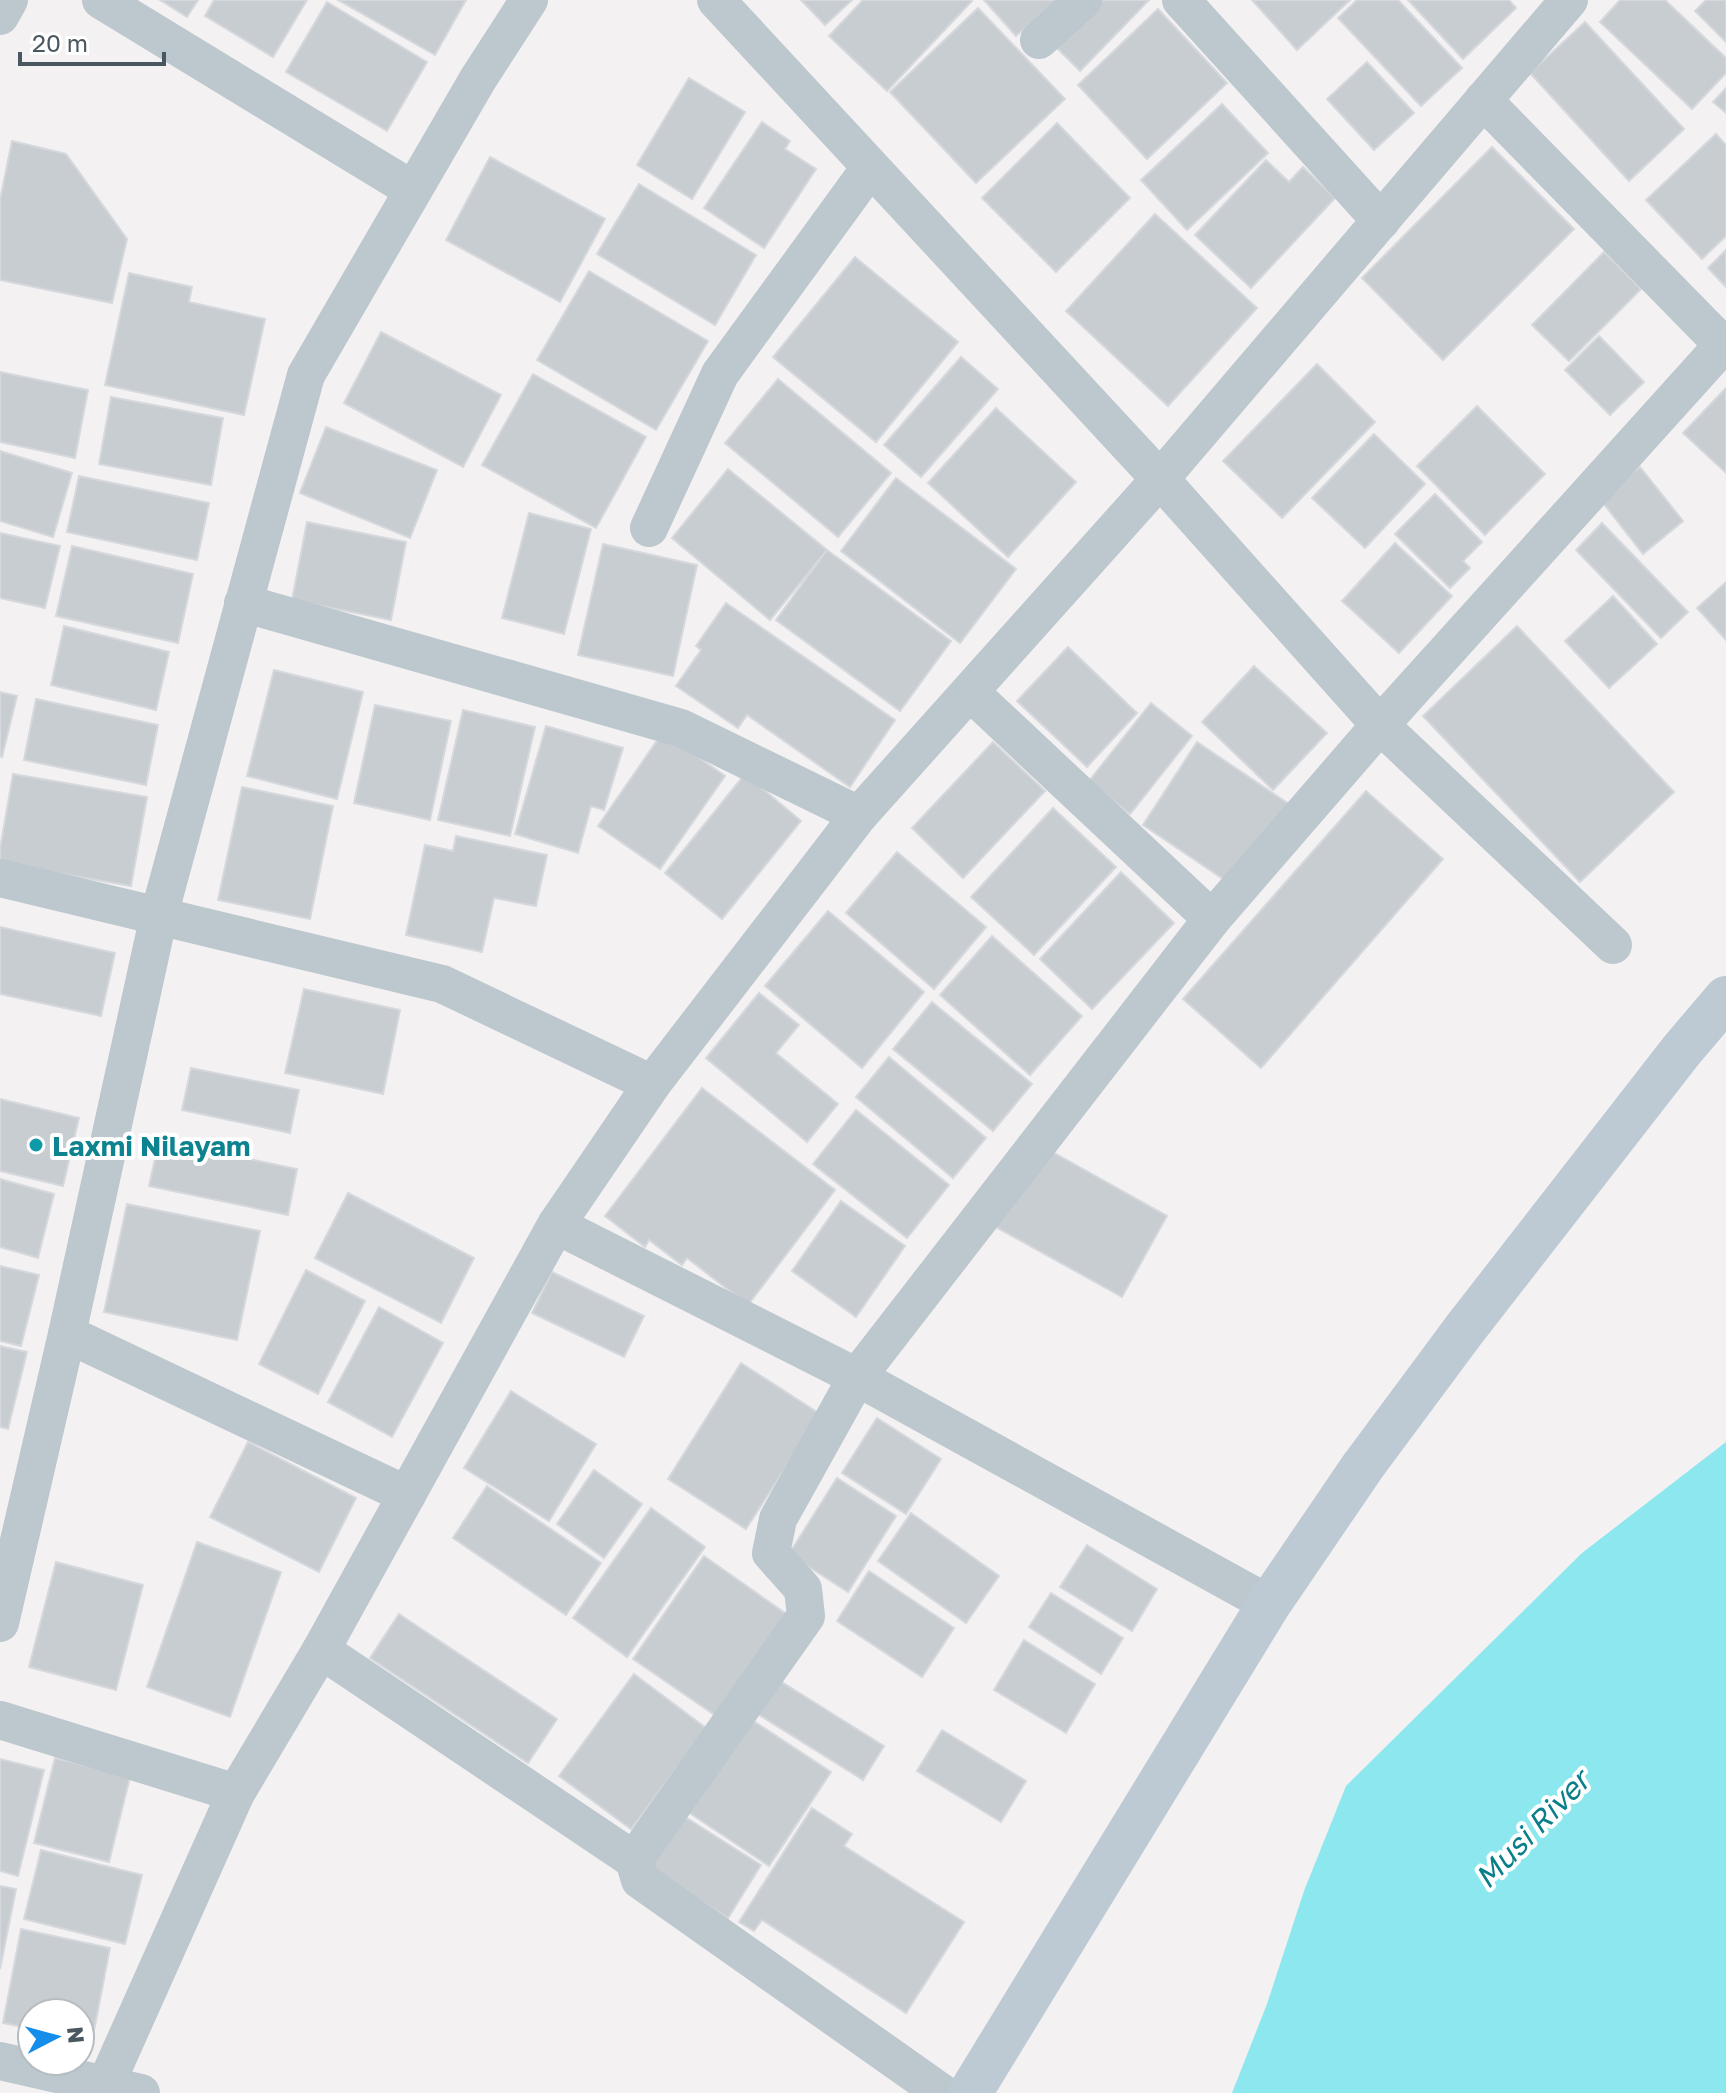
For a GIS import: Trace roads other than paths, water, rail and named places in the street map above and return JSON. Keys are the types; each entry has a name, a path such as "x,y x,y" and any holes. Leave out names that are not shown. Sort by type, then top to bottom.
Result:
{"street":[{"path":"0,16 9,0"},
{"path":"101,0 413,190"},
{"path":"0,1623 159,915 306,375 478,79 529,0"},
{"path":"716,0 1160,479 1380,725 1613,945"},
{"path":"1039,40 1083,0"},
{"path":"1181,0 1381,221"},
{"path":"0,2061 117,2090 236,1793 321,1650 556,1225 652,1084 859,815 1160,479 1569,0"},
{"path":"634,1860 806,1616 803,1589 771,1553 778,1519 857,1377 1212,919 1380,725 1724,347 1483,100"},
{"path":"649,528 720,374 870,168"},
{"path":"243,603 681,728 859,815"},
{"path":"970,692 1212,919"},
{"path":"0,878 442,984 652,1084"},
{"path":"970,2093 1269,1604 1363,1466 1464,1330 1681,1051 1726,998"},
{"path":"556,1225 857,1377 1269,1604"},
{"path":"67,1334 407,1495"},
{"path":"321,1650 634,1860 640,1880 942,2093"},
{"path":"0,1720 236,1793"}],"water":[{"name":"Musi River","path":"1726,1442 1726,2093 1232,2093 1267,2004 1304,1891 1346,1786 1582,1553"}],"place":[{"name":"Laxmi Nilayam","path":"36,1145"}]}
